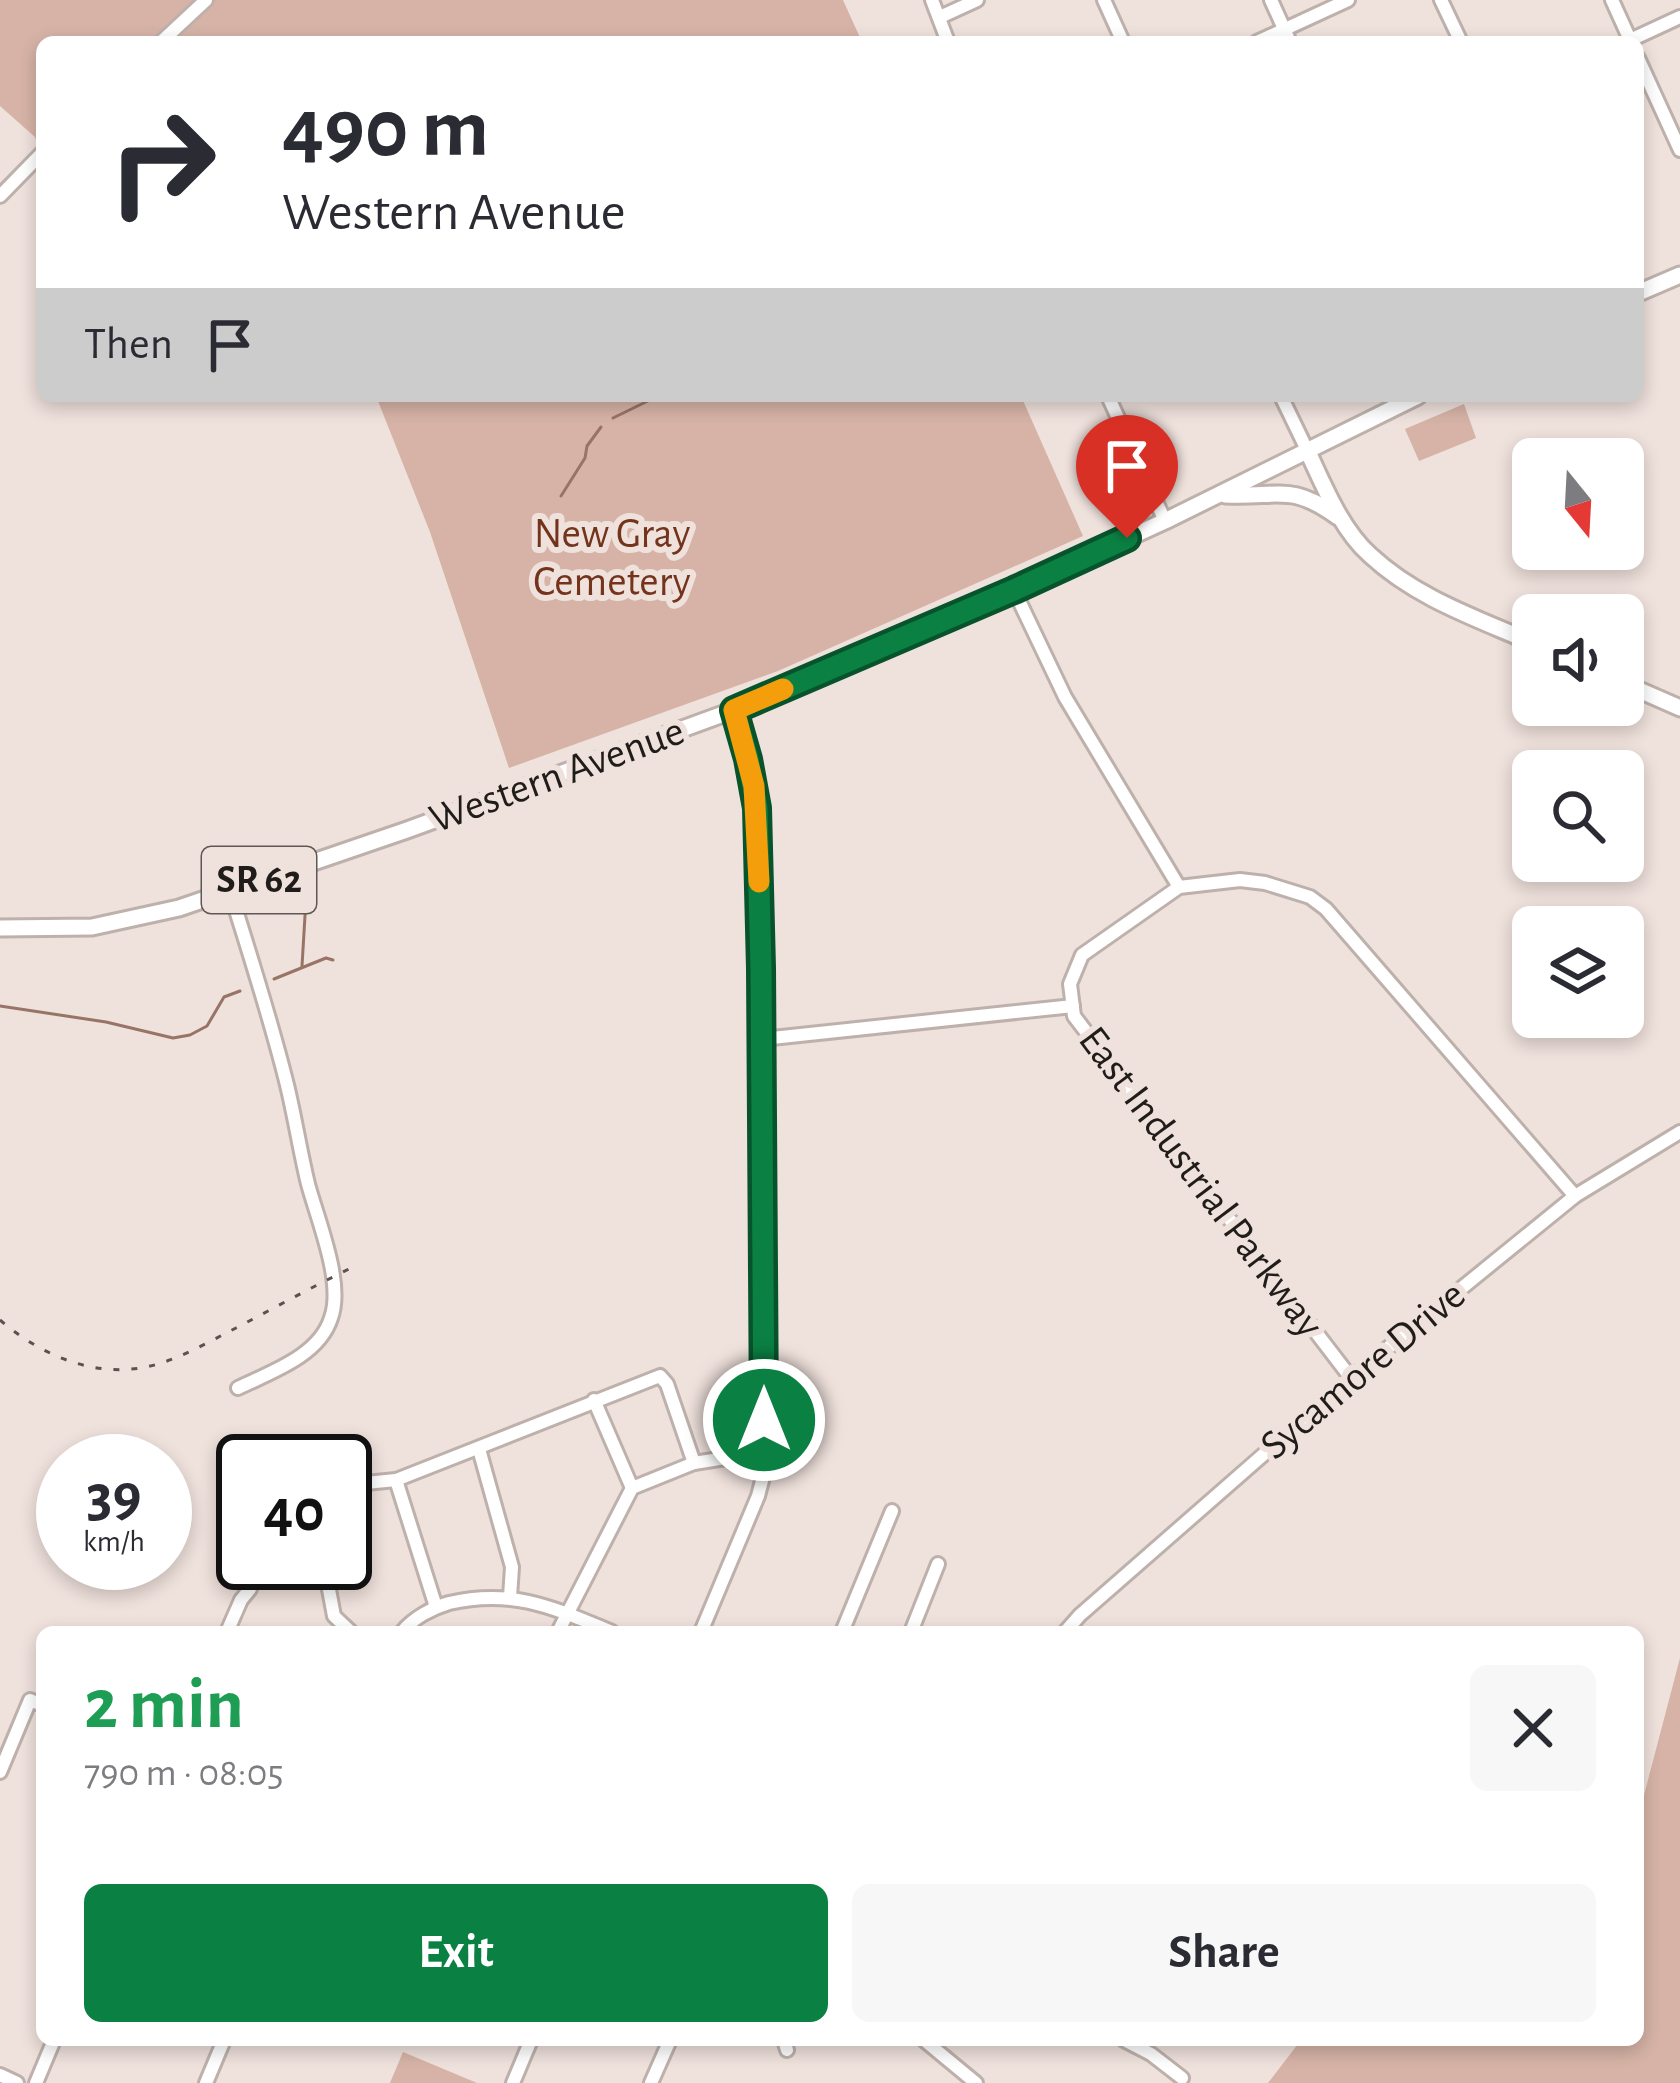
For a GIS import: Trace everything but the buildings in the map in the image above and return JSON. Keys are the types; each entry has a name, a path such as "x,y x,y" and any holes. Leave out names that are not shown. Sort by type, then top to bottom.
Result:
{"main road":[{"path":"1644,290 1680,274"},
{"name":"Western Avenue","path":"4,928 92,927 179,908 734,710 1166,521 1406,402"},
{"path":"1308,452 1367,554 1423,595 1512,635"},
{"path":"1222,495 1293,494 1344,521"},
{"path":"1644,692 1680,708"}],"street":[{"path":"167,36 206,0"},
{"path":"932,0 946,36"},
{"path":"940,16 977,0"},
{"path":"1104,0 1120,36"},
{"path":"1270,0 1287,36 1348,0"},
{"path":"1442,0 1457,36"},
{"path":"1612,0 1627,36"},
{"path":"1640,36 1680,17"},
{"path":"1644,71 1680,150"},
{"path":"0,196 36,159"},
{"path":"1111,402 1166,521"},
{"path":"1284,402 1308,452"},
{"path":"1014,590 1065,697 1179,886 1240,880 1265,883 1310,897 1327,909 1575,1196"},
{"path":"704,1626 758,1496 764,1452 757,808 734,710"},
{"name":"East Industrial Parkway","path":"1179,886 1082,956 1070,984 1075,1016 1351,1378"},
{"path":"230,891 286,1083 336,1294 333,1316 315,1344 238,1388"},
{"path":"761,1039 1073,1006"},
{"name":"Sycamore Drive","path":"1070,1626 1351,1378 1575,1196 1680,1132"},
{"path":"372,1483 397,1480 660,1376 667,1384 694,1463"},
{"path":"594,1400 632,1488"},
{"path":"478,1449 512,1567 510,1597"},
{"path":"561,1626 632,1488 694,1463 764,1452"},
{"path":"397,1480 436,1606"},
{"path":"844,1626 892,1510"},
{"path":"912,1626 938,1564"},
{"path":"230,1626 249,1590"},
{"path":"329,1590 334,1616 345,1626"},
{"path":"406,1626 436,1606 480,1596 510,1597 597,1626"},
{"path":"0,1772 36,1702"},
{"path":"36,2083 51,2046"},
{"path":"206,2083 221,2046"},
{"path":"513,2083 528,2046"},
{"path":"651,2083 667,2046"},
{"path":"931,2046 976,2083"},
{"path":"1136,2046 1182,2078"},
{"path":"0,2075 16,2083"}],"green space":[{"path":"0,0 843,0 859,36 36,36 36,140 0,106"},
{"name":"New Gray Cemetery","path":"378,402 1024,402 1083,536 778,671 509,768 430,532"},
{"path":"1464,404 1476,438 1419,461 1405,429"},
{"path":"1680,1658 1680,2083 1268,2083 1296,2046 1644,2046 1644,1795"},
{"path":"403,2052 477,2083 390,2083"}],"waterway":[{"path":"613,418 646,402"},
{"path":"561,496 601,427"},
{"path":"302,966 306,899"},
{"path":"274,979 326,958 333,960"},
{"path":"0,1006 173,1038 207,1026 224,997 240,991"}],"railway":[{"path":"0,1320 36,1345 75,1363 118,1370 139,1368 190,1352 351,1268"}],"slow traffic":[{"path":"759,882 754,786 734,710 783,689"}],"route":[{"path":"764,1420 757,808 734,710 1127,538"}]}
